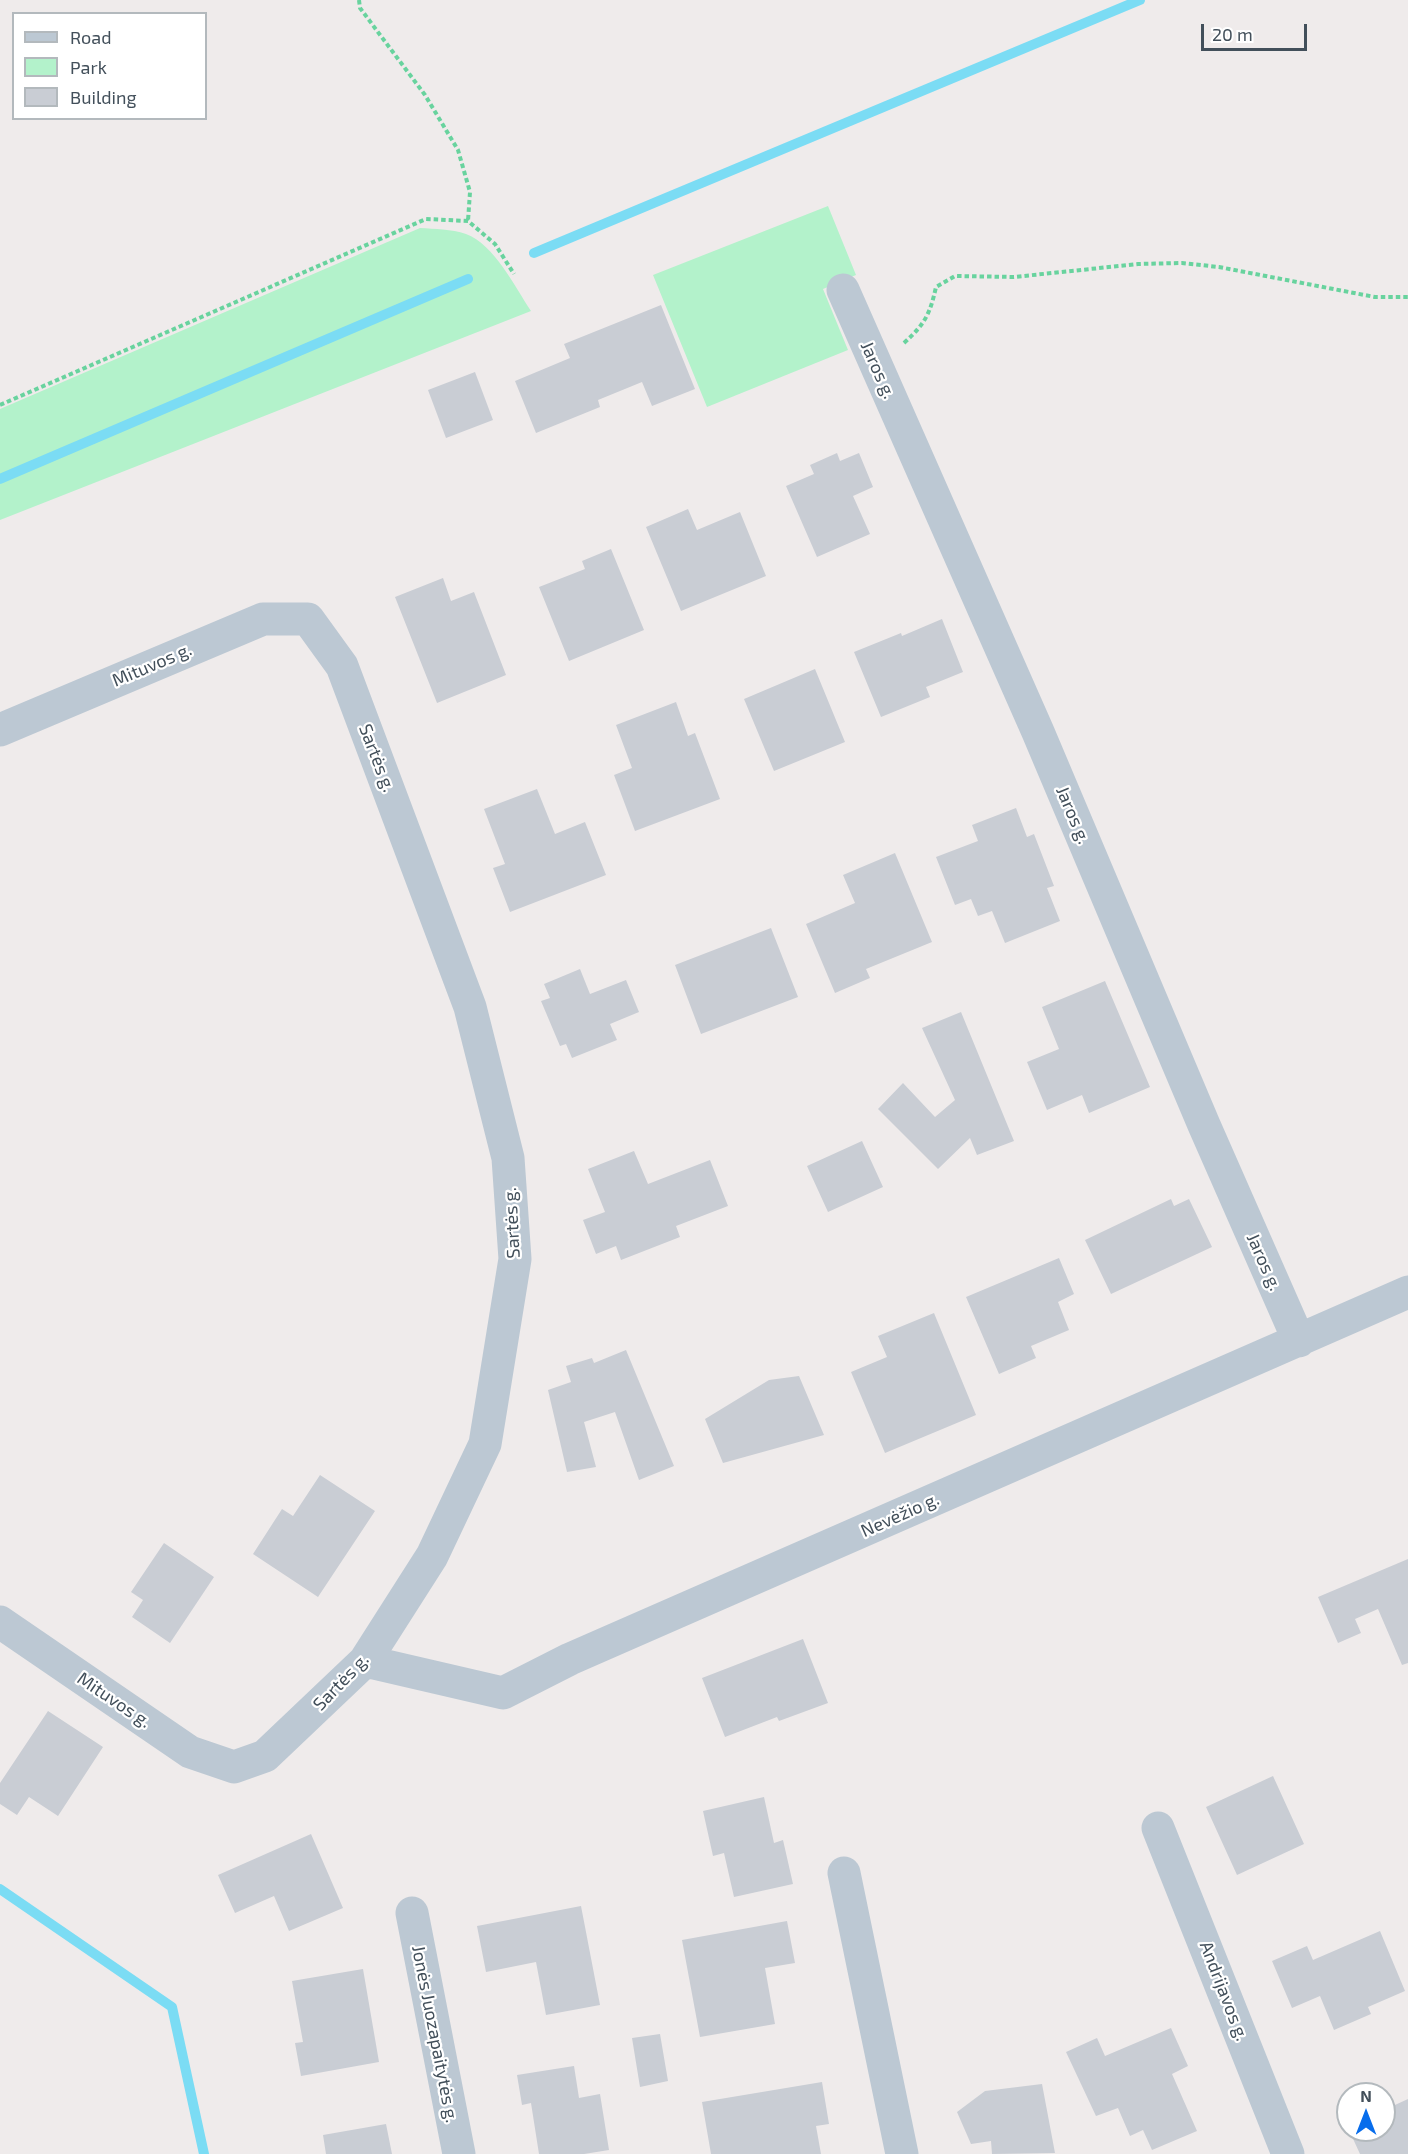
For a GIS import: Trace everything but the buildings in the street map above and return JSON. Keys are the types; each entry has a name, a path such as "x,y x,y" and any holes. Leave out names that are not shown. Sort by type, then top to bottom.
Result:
{"street":[{"name":"Jaros g.","path":"843,290 1033,721 1204,1125 1299,1341"},
{"name":"Mituvos g.","path":"0,730 263,619 308,619"},
{"name":"Sartės g.","path":"234,1767 265,1756 365,1660 432,1556 485,1444 515,1259 508,1158 470,1007 342,666 308,619"},
{"name":"Nevėžio g.","path":"365,1660 503,1693 570,1659 1408,1292"},
{"name":"Mituvos g.","path":"0,1622 190,1752 234,1767"},
{"name":"Andrijavos g.","path":"1158,1828 1287,2154"},
{"path":"844,1873 902,2154"},
{"name":"Jonės Juozapaitytės g.","path":"412,1913 459,2154"}],"path":[{"path":"359,0 360,8 425,94 458,150 470,192 468,221"},
{"path":"0,405 426,219 468,221 495,244 514,274"},
{"path":"877,367 920,328 931,309 936,287 955,276 1014,277 1138,264 1182,263 1218,267 1375,297 1408,297"}],"green space":[{"path":"828,206 856,275 823,289 848,350 707,407 653,275"},
{"path":"420,228 455,231 476,239 495,256 531,311 0,520 0,409"}],"waterway":[{"path":"534,253 1140,0"},
{"path":"0,479 468,279"},
{"path":"0,1889 172,2007 204,2154"}]}
